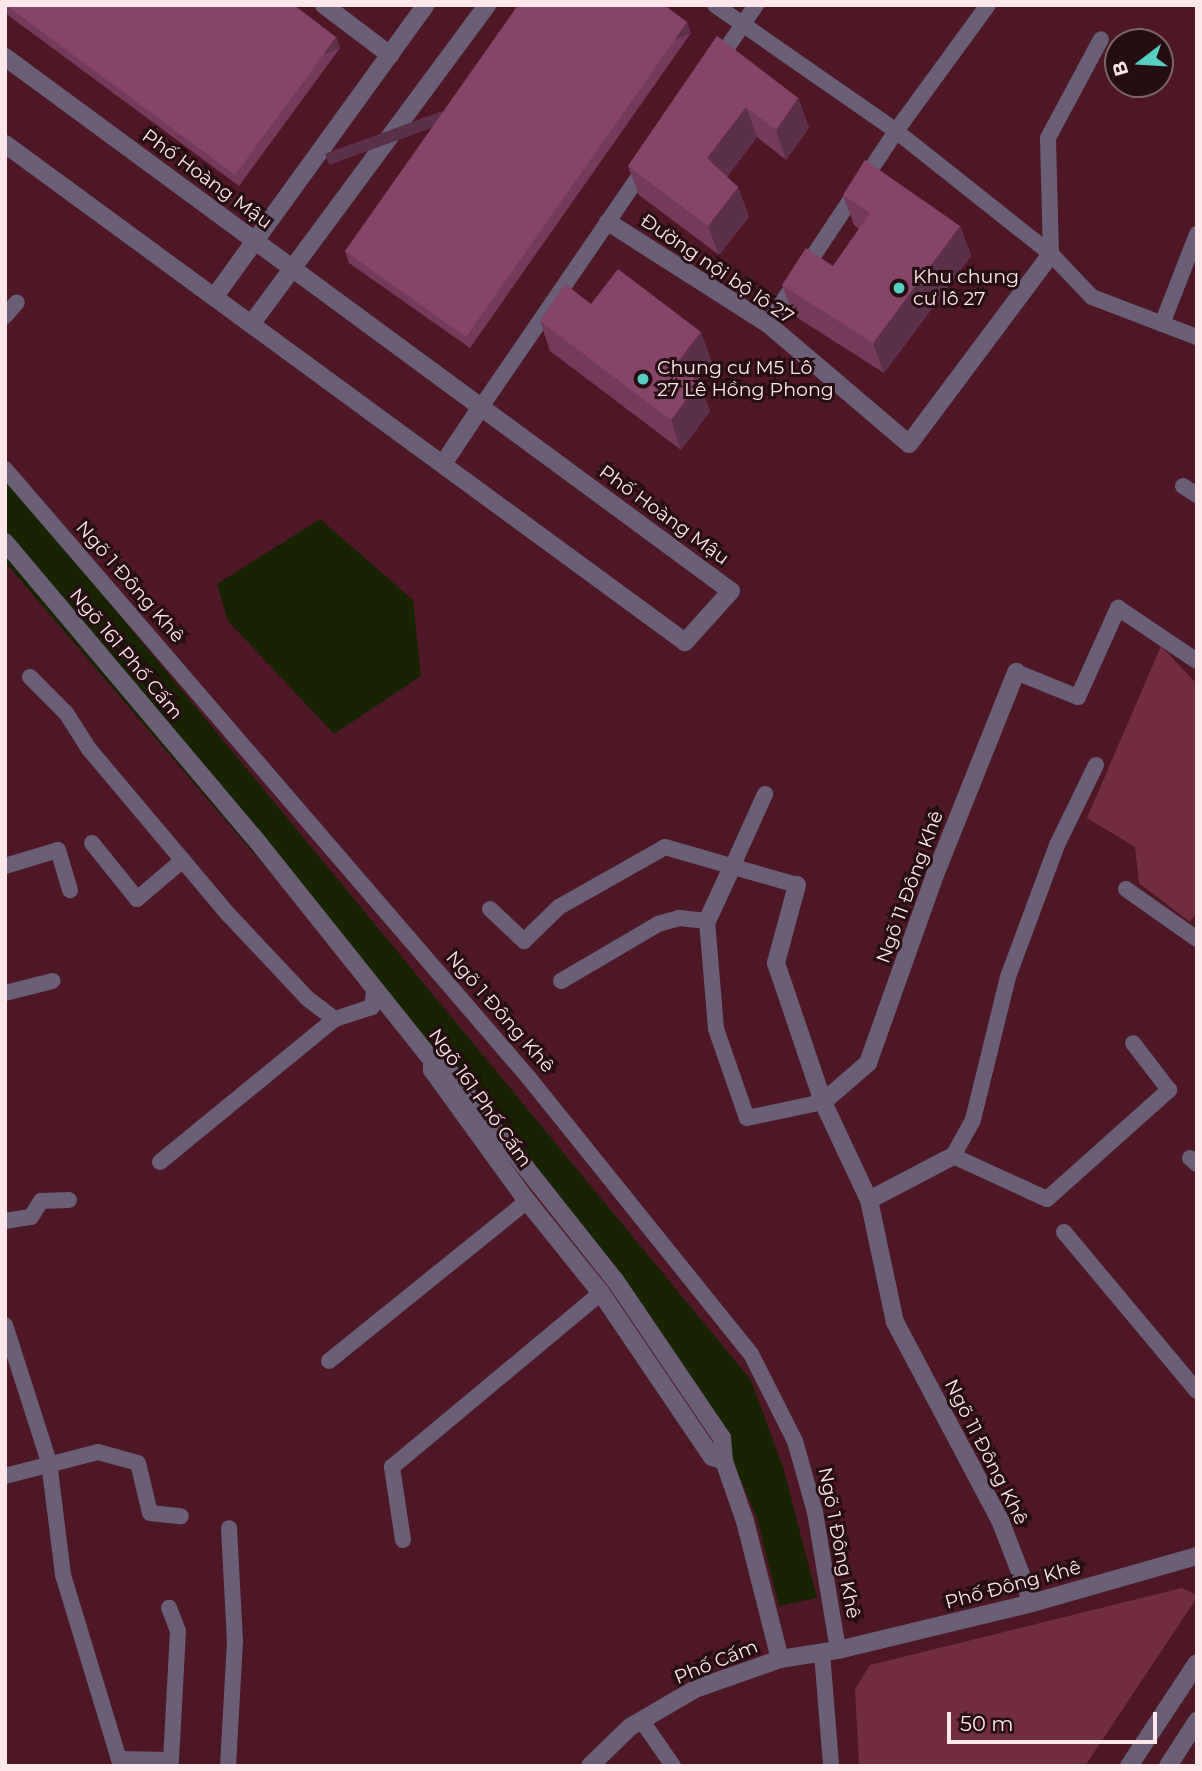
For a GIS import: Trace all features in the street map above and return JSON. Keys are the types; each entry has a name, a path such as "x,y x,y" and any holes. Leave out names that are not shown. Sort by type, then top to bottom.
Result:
{"street":[{"path":"324,5 390,55"},
{"path":"215,296 426,5"},
{"path":"252,323 486,5"},
{"name":"Phố Hoàng Mậu","path":"5,57 732,591 685,642 5,144"},
{"name":"Đường nội bộ lô 27","path":"608,222 768,324 909,444 1051,254"},
{"path":"443,464 481,407"},
{"name":"Ngõ 161 Phố Cấm","path":"5,542 253,836 432,1060 442,1062 500,1150 527,1201 601,1293 712,1457 724,1461 745,1521 780,1659"},
{"name":"Ngõ 11 Đông Khê","path":"823,1102 868,1063 935,874 1016,672"},
{"path":"707,922 733,865"},
{"name":"Ngõ 11 Đông Khê","path":"797,885 776,963 823,1102 869,1200 895,1322 1000,1520 1032,1604"},
{"path":"500,1150 615,1280 722,1438 724,1461"},
{"path":"869,1200 953,1156"},
{"path":"601,1293 615,1280"},
{"name":"Phố Đông Khê","path":"830,1651 1032,1604 1197,1556"},
{"name":"Phố Cấm","path":"590,1766 642,1721 695,1689 780,1659 830,1651"},
{"path":"1129,1766 1197,1662"},
{"path":"1168,1766 1197,1721"}],"lane":[{"path":"715,5 896,131 1051,254 1093,297 1197,337"},
{"path":"705,79 756,5"},
{"path":"768,324 896,131 988,5"},
{"path":"1051,254 1048,138 1101,40"},
{"path":"481,407 653,156"},
{"path":"1161,324 1197,233"},
{"path":"5,316 16,302"},
{"name":"Ngõ 1 Đông Khê","path":"5,469 529,1078 751,1354 795,1441 815,1512 830,1651 831,1766"},
{"path":"1016,672 1078,697 1118,608 1197,661"},
{"path":"30,677 66,713 89,749 183,860 308,999 335,1019"},
{"path":"1096,765 1057,845 1008,977 973,1121 953,1156 1046,1199 1169,1090 1133,1043"},
{"path":"733,865 765,794"},
{"path":"92,843 137,899 183,860"},
{"path":"490,909 524,941 559,907 665,847 797,885"},
{"path":"5,866 58,850 70,890"},
{"path":"1126,889 1197,939"},
{"path":"561,982 658,924 679,918 707,922 716,1029 747,1118 823,1102"},
{"path":"5,993 52,981"},
{"path":"160,1162 335,1019 372,1007 374,990"},
{"path":"5,1221 31,1217 41,1201 69,1200"},
{"path":"329,1361 527,1201"},
{"path":"1064,1232 1197,1391"},
{"path":"403,1540 392,1466 601,1293"},
{"path":"5,1325 49,1462 63,1575 119,1759 171,1760 178,1631 169,1608"},
{"path":"5,1476 49,1462 98,1452 138,1463 150,1513 181,1516"},
{"path":"228,1766 235,1642 229,1528"},
{"path":"642,1721 673,1766"}],"shaded area":[{"path":"5,476 751,1380 784,1470 817,1598 779,1606 757,1518 725,1444 692,1386 358,975 5,562"},
{"path":"320,519 413,600 421,676 334,734 228,621 217,584"},
{"path":"1161,646 1197,684 1197,912 1190,922 1139,883 1135,847 1087,818"},
{"path":"1182,1588 1196,1595 1194,1602 1085,1766 859,1766 855,1689 870,1665"}],"building":[{"path":"6,5 294,5 336,37 235,175"},
{"path":"518,5 664,5 687,22 466,337 345,251"},
{"path":"717,36 798,98 776,130 746,107 707,158 738,187 708,226 628,166"},
{"name":"Khu chung cư lô 27","path":"865,160 960,226 873,343 782,285 806,248 833,266 870,213 843,195"},
{"path":"618,269 701,332 676,364 699,382 671,420 540,321 565,284 591,304"}],"place":[{"name":"Khu chung cư lô 27","path":"899,288"},
{"name":"Chung cư M5 Lô 27 Lê Hồng Phong","path":"643,379"}]}
